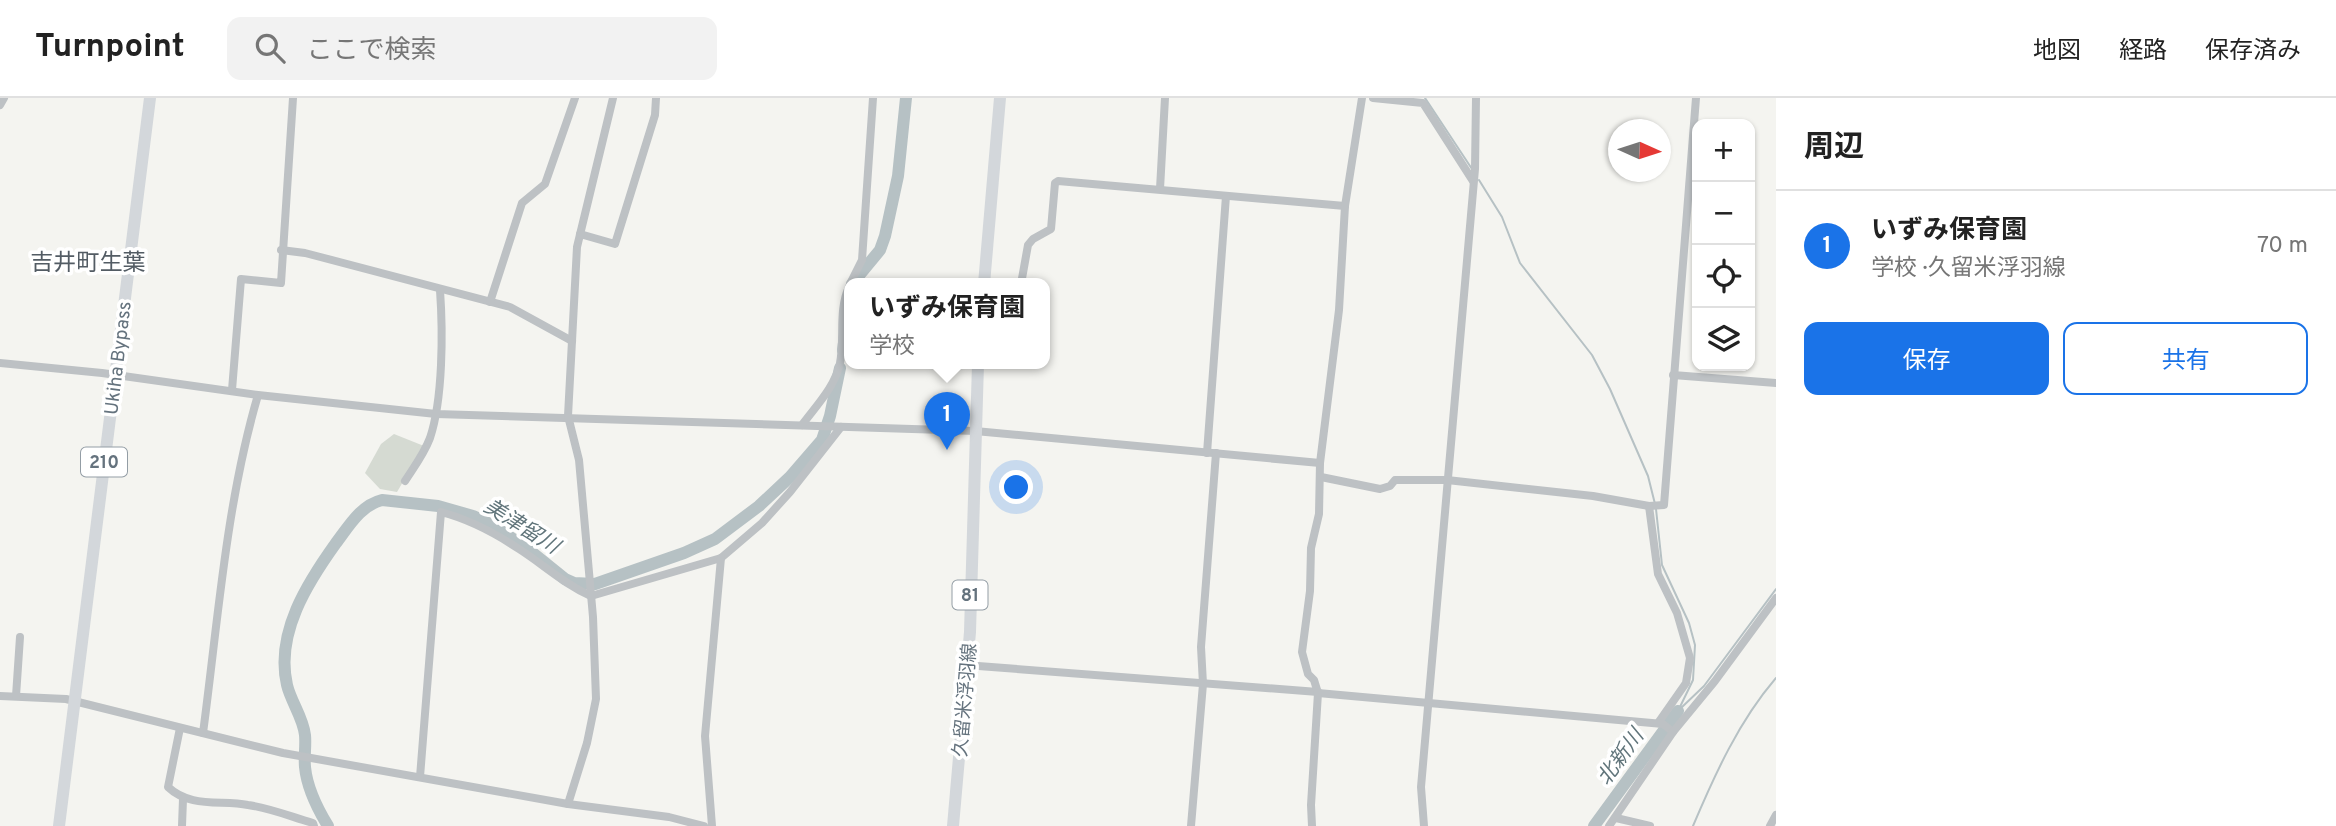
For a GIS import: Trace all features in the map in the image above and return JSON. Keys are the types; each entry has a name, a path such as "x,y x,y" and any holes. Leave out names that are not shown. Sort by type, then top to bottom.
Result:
{"main road":[{"name":"Ukiha Bypass","path":"59,826 150,98"},
{"path":"985,278 1000,98"},
{"name":"久留米浮羽線","path":"953,826 965,664 970,632 978,369"}],"street":[{"path":"0,105 4,98"},
{"path":"232,390 241,279 281,283 281,250 293,98"},
{"path":"490,302 522,203 545,184 575,98"},
{"path":"568,804 595,711 596,674 579,460 568,416 577,247 613,98"},
{"path":"580,234 615,244 655,115 656,98"},
{"path":"853,278 862,260 873,98"},
{"path":"1160,190 1166,98"},
{"path":"1312,826 1318,693 1314,680 1308,674 1302,652 1310,591 1311,548 1319,514 1320,463 1339,310 1345,206 1362,98"},
{"path":"1373,98 1422,100 1474,176"},
{"path":"1424,826 1421,787 1474,176 1476,98"},
{"path":"1321,477 1380,489 1390,486 1395,480 1447,480 1664,505 1696,98"},
{"path":"1022,278 1028,245 1051,229 1055,183 1058,181 1345,206"},
{"path":"1207,453 1226,196"},
{"path":"281,250 305,253 510,307 572,341"},
{"path":"405,481 429,440 436,414 442,332 440,290"},
{"path":"807,425 831,387 840,364 844,297"},
{"path":"0,363 436,414 568,416 975,431 1320,463"},
{"path":"1673,375 1776,383"},
{"path":"203,733 227,548 247,433 258,395"},
{"path":"420,777 441,512 461,517 519,549 573,589 591,594 721,558 771,513 841,427"},
{"path":"1191,826 1203,684 1201,647 1216,453"},
{"path":"1609,826 1666,727 1686,683 1690,658 1677,613 1658,573 1653,505"},
{"path":"712,826 705,736 721,558"},
{"path":"965,664 1318,693 1666,727 1715,681 1776,598"},
{"path":"16,696 20,637"},
{"path":"0,696 75,701 283,753 568,804 669,817 704,826"},
{"path":"180,728 168,787 183,799 248,805 313,823 314,826"},
{"path":"182,826 183,799"},
{"path":"1770,826 1776,815"},
{"path":"1616,818 1650,826"}],"shaded area":[{"path":"394,434 424,446 397,492 380,489 365,473 381,444"}],"waterway":[{"name":"美津留川","path":"857,278 880,250 885,236 898,176 906,98"},
{"path":"1425,98 1472,169"},
{"path":"1479,180 1502,217 1520,263 1592,355 1648,476 1655,504"},
{"name":"美津留川","path":"843,350 844,343"},
{"name":"美津留川","path":"328,826 308,783 304,728 287,685 286,646 296,609 305,591 336,543 362,511 382,500 438,506 473,516 494,526 565,579 574,583 595,584 684,553 715,539 759,506 790,477 822,440 840,368"},
{"path":"1656,509 1662,565 1689,623 1695,645 1693,680 1678,711"},
{"path":"1681,708 1704,686 1776,589"},
{"path":"1693,826 1739,730 1776,678"},
{"name":"北新川","path":"1594,826 1678,711"}],"place":[{"name":"いずみ保育園","path":"947,450"}],"district":[{"name":"吉井町生葉","path":"88,262"}]}
